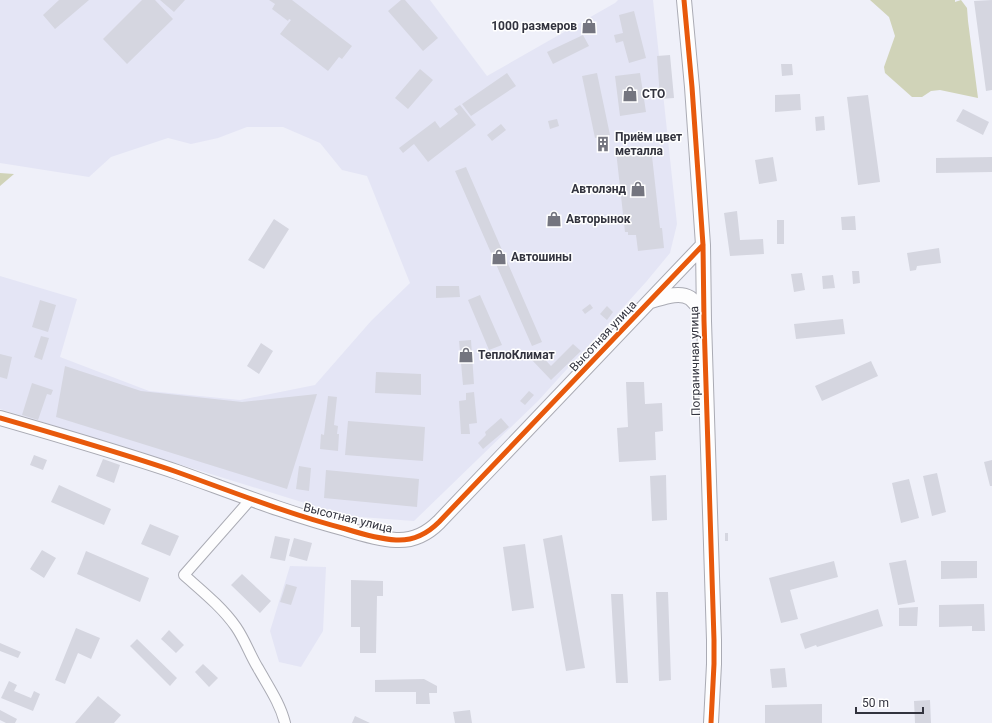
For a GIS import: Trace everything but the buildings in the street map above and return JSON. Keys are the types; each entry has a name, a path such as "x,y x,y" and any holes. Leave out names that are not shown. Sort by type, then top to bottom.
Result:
{"street":[{"name":"Пограничная улица","path":"684,0 692,86 703,245 703,312 714,640 711,723"},
{"name":"Высотная улица","path":"0,418 122,454 250,500 330,525 378,538 402,540 412,539 433,528 461,500 703,245"},
{"path":"651,301 676,295 683,295 691,299 703,312"},
{"path":"250,500 184,575 214,603 236,627 244,639 257,668 275,697 285,723"}],"shaded area":[{"path":"0,0 430,0 487,76 618,0 653,0 677,224 670,253 646,282 538,401 414,521 347,516 0,409 0,276 77,299 60,357 149,391 240,400 315,385 371,321 410,283 367,176 342,170 320,143 283,127 247,127 218,138 191,144 168,138 111,157 89,177 0,163"},
{"path":"290,566 326,567 323,631 301,667 279,662 270,631"}],"green space":[{"path":"870,0 955,0 955,2 961,0 967,8 978,98 940,90 931,91 922,97 912,97 885,73 884,67 895,36 889,17"},
{"path":"0,173 14,174 0,186"}],"cycle path":[{"path":"684,0 692,87 703,245 714,640 711,723"},
{"path":"0,418 177,472 282,510 324,523 383,539 402,540 414,538 430,530 439,522 703,245"}],"place":[{"name":"1000 размеров","path":"589,26"},
{"name":"СТО","path":"630,94"},
{"name":"Приём цвет металла","path":"603,144"},
{"name":"Автолэнд","path":"638,189"},
{"name":"Авторынок","path":"554,219"},
{"name":"Автошины","path":"499,257"},
{"name":"ТеплоКлимат","path":"466,355"}]}
